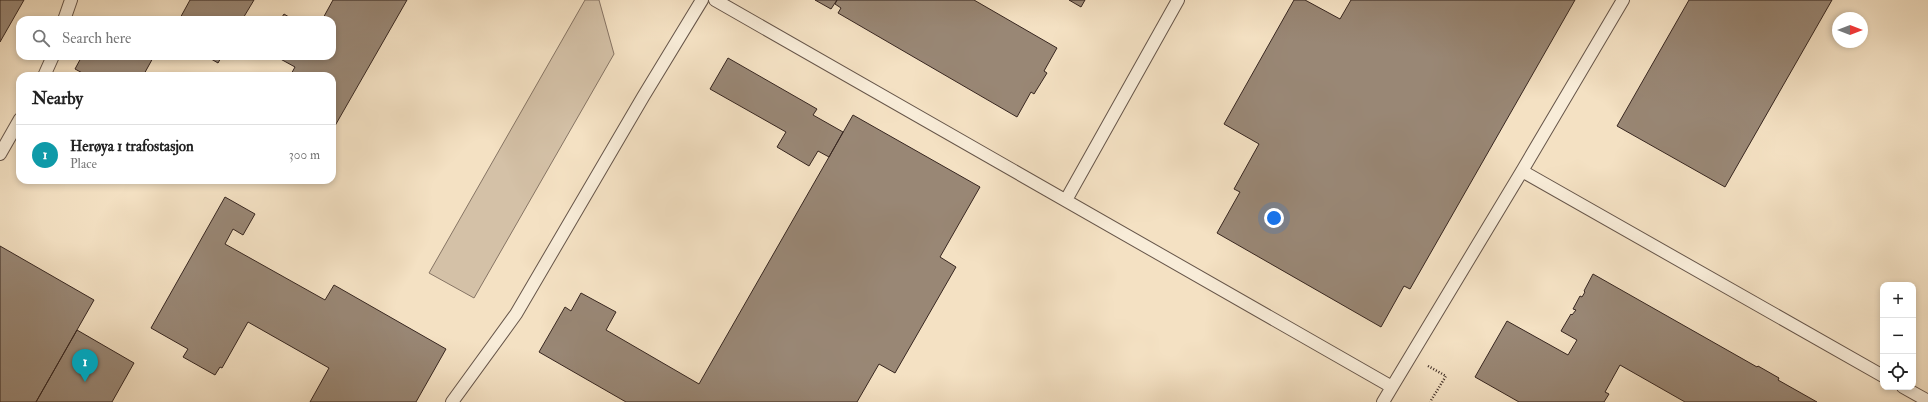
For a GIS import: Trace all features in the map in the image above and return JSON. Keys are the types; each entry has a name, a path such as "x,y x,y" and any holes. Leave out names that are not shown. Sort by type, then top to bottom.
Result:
{"lane":[{"path":"65,16 71,0"},
{"path":"452,402 516,314 639,104 702,0"},
{"path":"715,0 1392,387"},
{"path":"1066,200 1178,0"},
{"path":"1383,402 1623,0"},
{"path":"46,72 51,60"},
{"path":"0,154 16,126"},
{"path":"1522,171 1880,374"},
{"path":"1908,390 1928,401"}],"path":[{"path":"1410,356 1446,376 1430,402"}],"shaded area":[{"path":"585,0 599,0 614,54 474,298 429,273"}],"building":[{"path":"0,0 24,0 0,42"},
{"path":"190,0 254,0 244,16 181,16"},
{"path":"333,0 407,0 336,124 336,72 292,72 295,67 282,60 336,60 336,16 324,16"},
{"path":"815,0 837,0 831,9"},
{"path":"837,0 974,0 1057,48 1044,71 1047,73 1034,94 1031,92 1017,117 838,13 841,8 835,4"},
{"path":"1069,0 1085,0 1081,7"},
{"path":"1294,0 1305,0 1340,19 1351,0 1575,0 1410,289 1404,286 1381,327 1217,233 1240,192 1234,189 1259,144 1224,124"},
{"path":"1689,0 1832,0 1725,187 1617,126"},
{"path":"728,58 817,109 813,115 843,132 829,157 818,151 809,166 777,147 786,132 710,89"},
{"path":"80,60 152,60 145,72 81,72 75,69"},
{"path":"213,60 220,60 218,63"},
{"path":"853,115 980,187 940,257 956,267 895,373 879,364 857,402 626,402 539,352 565,307 571,311 581,293 616,312 606,330 699,384"},
{"path":"225,197 255,214 243,235 233,229 225,244 325,300 334,285 446,349 416,402 310,402 329,368 248,322 222,368 220,367 215,375 183,357 188,349 151,328"},
{"path":"0,246 94,300 36,402 0,402"},
{"path":"1593,274 1779,378 1778,380 1817,402 1685,402 1620,365 1605,392 1609,394 1604,402 1519,402 1475,377 1507,321 1568,355 1577,340 1561,331 1571,314 1572,315 1576,310 1573,309 1580,296 1582,297 1585,292 1584,291"},
{"path":"77,330 134,363 112,402 36,402"}],"place":[{"name":"Herøya 1 trafostasjon","path":"85,382"}]}
